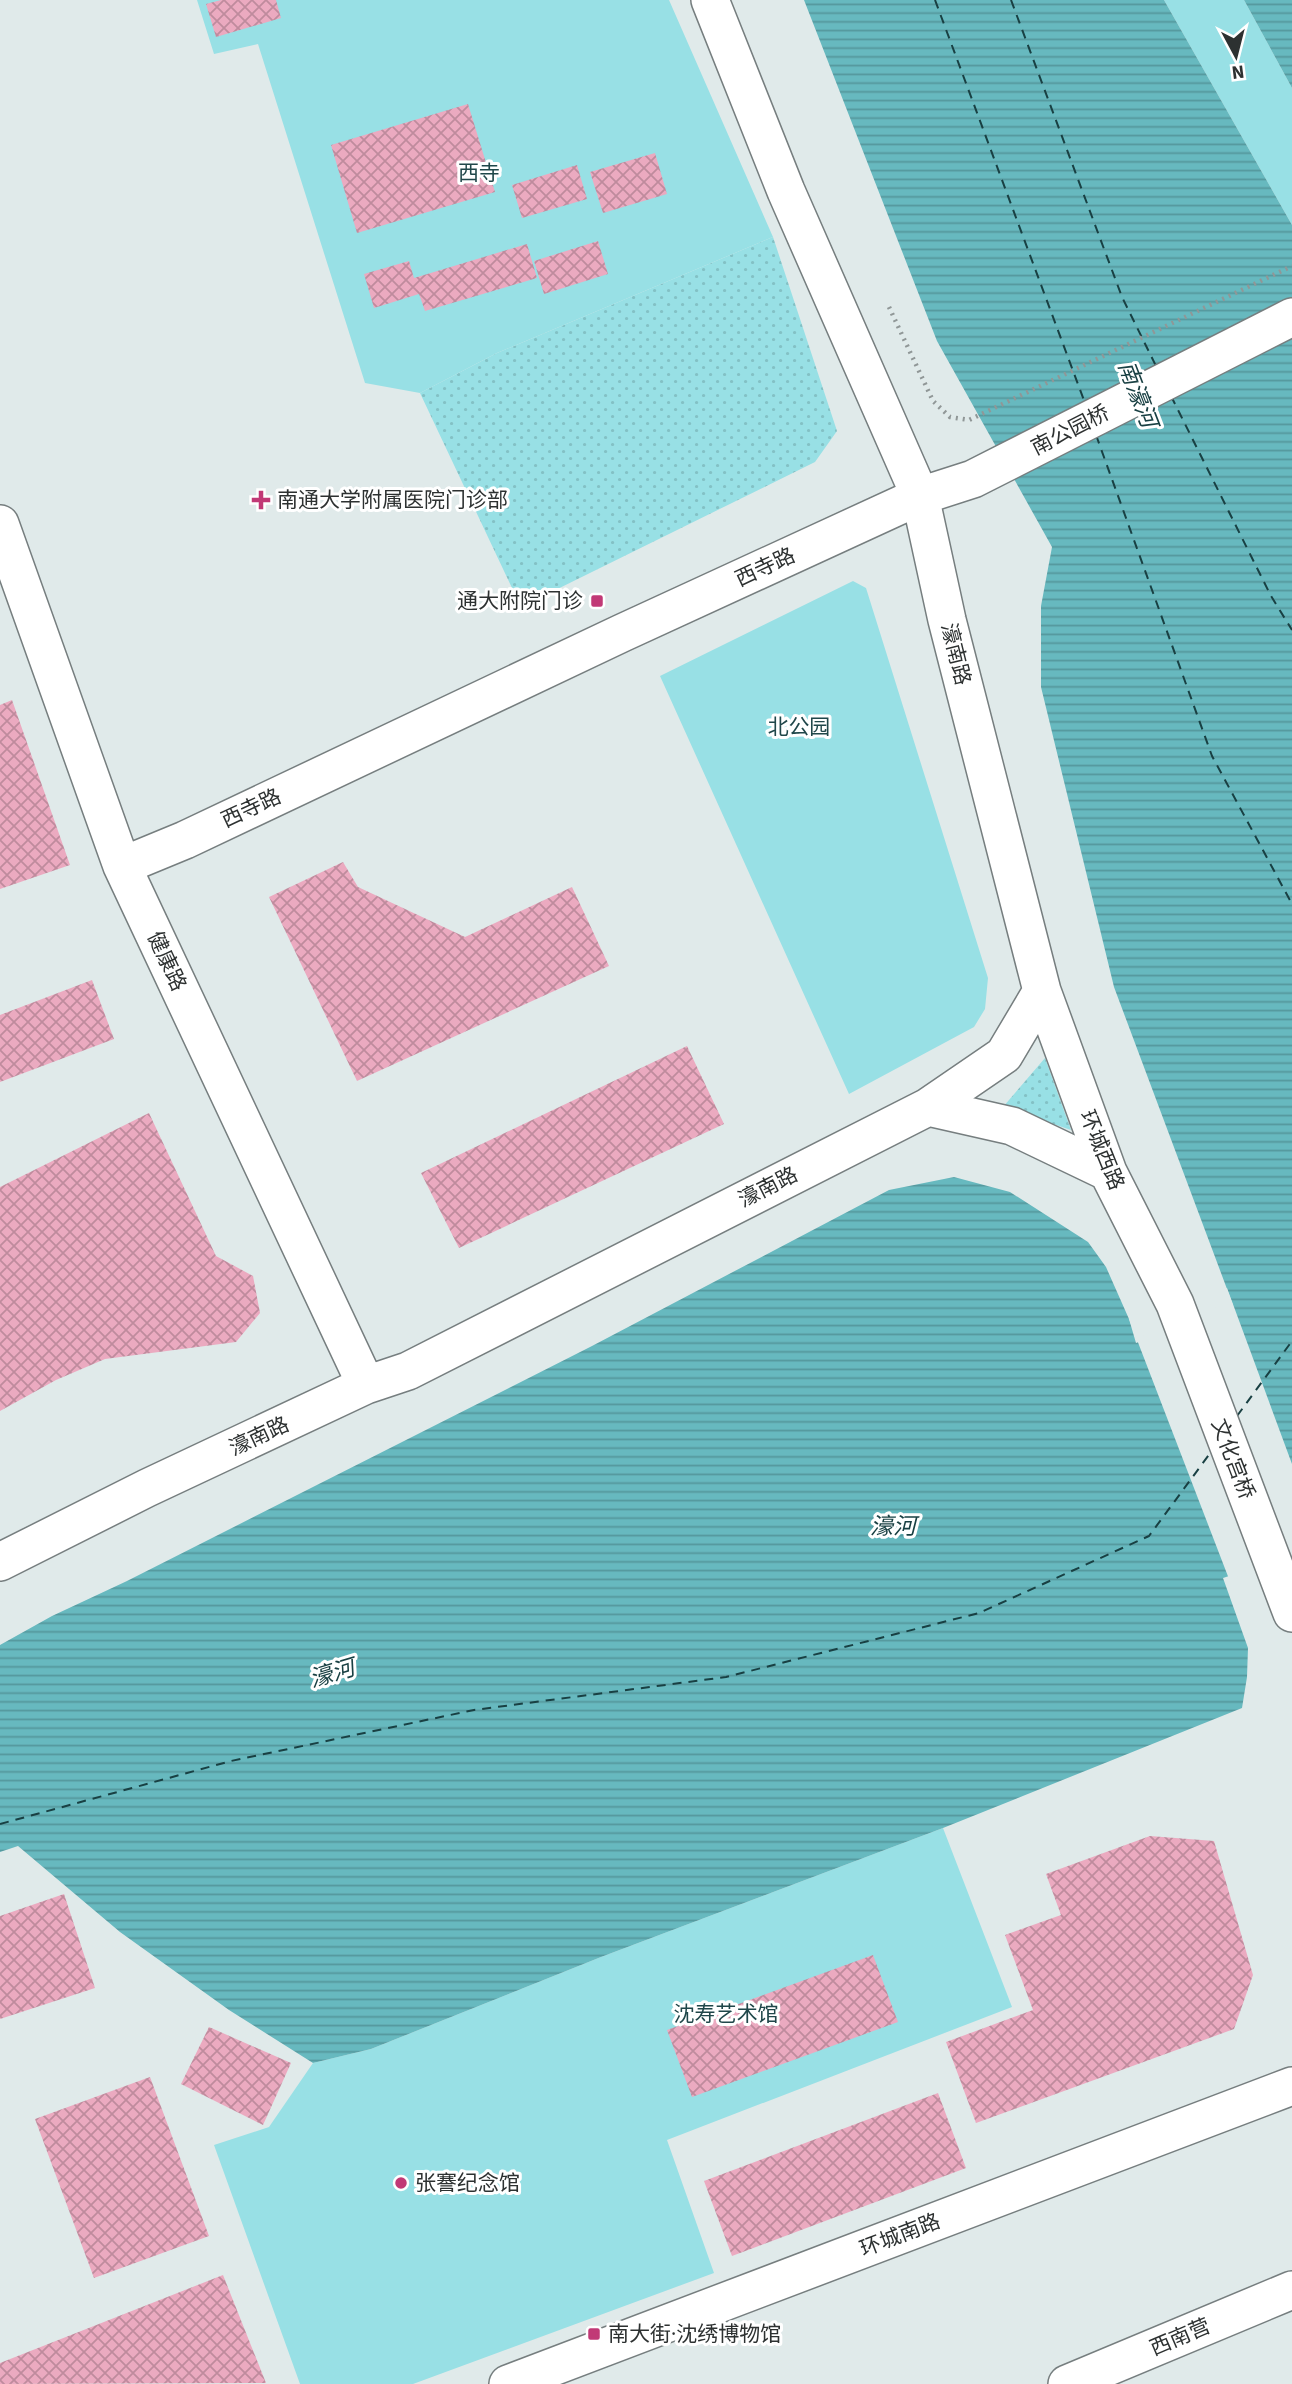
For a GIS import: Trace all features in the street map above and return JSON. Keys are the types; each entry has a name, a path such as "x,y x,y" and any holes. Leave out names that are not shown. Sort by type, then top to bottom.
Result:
{"street":[{"path":"710,0 786,191 920,496"},
{"name":"南公园桥","path":"920,496 973,479 1292,317"},
{"name":"西寺路","path":"122,866 920,496"},
{"name":"濠南路","path":"0,1562 147,1488 366,1385 408,1371 928,1107 1004,1055 1042,991 947,620 920,496"},
{"name":"健康路","path":"0,524 122,866 366,1385"},
{"name":"环城西路","path":"1042,991 1108,1172 1175,1304"},
{"path":"928,1107 1012,1126 1108,1172"},
{"name":"文化宫桥","path":"1175,1304 1292,1614"},
{"name":"环城南路","path":"508,2384 567,2374 1290,2092"},
{"name":"西南营","path":"1067,2384 1105,2377 1292,2290"}],"path":[{"path":"889,307 933,401 950,417 970,420 1292,266"}],"green space":[{"name":"西寺","path":"197,0 669,0 773,237 497,353 420,393 365,383 258,44 214,54"},
{"path":"1164,0 1244,0 1292,88 1292,225"},
{"path":"773,237 837,431 815,462 521,607 420,393 497,353"},
{"name":"北公园","path":"853,581 866,588 988,978 985,1009 974,1027 849,1094 660,676"},
{"path":"1045,1058 1071,1130 1003,1107"},
{"name":"张謇纪念馆","path":"943,1828 1012,2007 667,2140 714,2273 413,2384 300,2384 214,2145 269,2127 313,2063 371,2049 601,1957"}],"water":[{"name":"濠河","path":"804,0 1164,0 1292,225 1292,1555 1223,1578 1248,1648 1242,1708 943,1828 601,1957 371,2049 313,2063 229,2010 120,1932 18,1846 0,1852 0,1645 52,1616 127,1581 592,1346 889,1190 954,1177 1010,1192 1088,1242 1106,1267 1129,1319 1136,1343 1233,1305 1114,987 1041,687 1041,606 1052,547 937,341"},
{"path":"1244,0 1292,0 1292,88"}],"pier":[{"path":"1227,1288 1292,1464 1292,1558 1229,1579 1129,1319 1133,1318 1138,1338 1228,1303 1223,1289"}],"building":[{"path":"221,0 276,0 281,18 216,37 206,4"},
{"path":"468,104 495,192 357,233 331,145"},
{"path":"655,153 667,194 603,213 590,172"},
{"path":"577,165 587,199 522,218 512,185"},
{"path":"598,241 608,274 544,294 534,261"},
{"path":"527,244 537,278 425,311 419,294 374,308 364,274 409,261 414,278"},
{"path":"12,700 70,865 0,889 0,705"},
{"path":"343,862 358,887 465,937 572,887 609,966 357,1081 269,897"},
{"path":"92,980 114,1039 0,1082 0,1015"},
{"path":"687,1046 724,1124 459,1248 421,1173"},
{"path":"149,1113 216,1256 253,1276 260,1313 236,1342 105,1359 56,1380 0,1411 0,1187"},
{"path":"1150,1836 1214,1841 1253,1975 1234,2029 976,2123 946,2042 1033,2010 1005,1935 1061,1915 1046,1874"},
{"path":"64,1894 95,1988 0,2019 0,1916"},
{"path":"873,1955 898,2022 692,2097 667,2030"},
{"path":"209,2027 291,2063 263,2125 181,2084"},
{"path":"150,2077 209,2236 94,2278 35,2119"},
{"path":"938,2093 966,2168 732,2256 704,2181"},
{"path":"223,2275 266,2383 0,2384 0,2363"}],"ferry route":[{"path":"935,0 1085,403"},
{"path":"1011,0 1122,297 1156,366"},
{"path":"1171,396 1271,596 1292,630"},
{"path":"1096,435 1212,756 1292,904"},
{"path":"1237,1416 1292,1341"},
{"path":"0,1824 231,1761 474,1710 726,1677 979,1613 1149,1536 1211,1452"}],"place":[{"name":"南通大学附属医院门诊部","path":"261,500"},
{"name":"通大附院门诊","path":"597,601"},
{"name":"张謇纪念馆","path":"401,2183"},
{"name":"南大街·沈绣博物馆","path":"594,2334"}],"water label":[{"name":"南濠河","path":"1138,394"}],"park label":[{"name":"沈寿艺术馆","path":"726,2014"}]}
